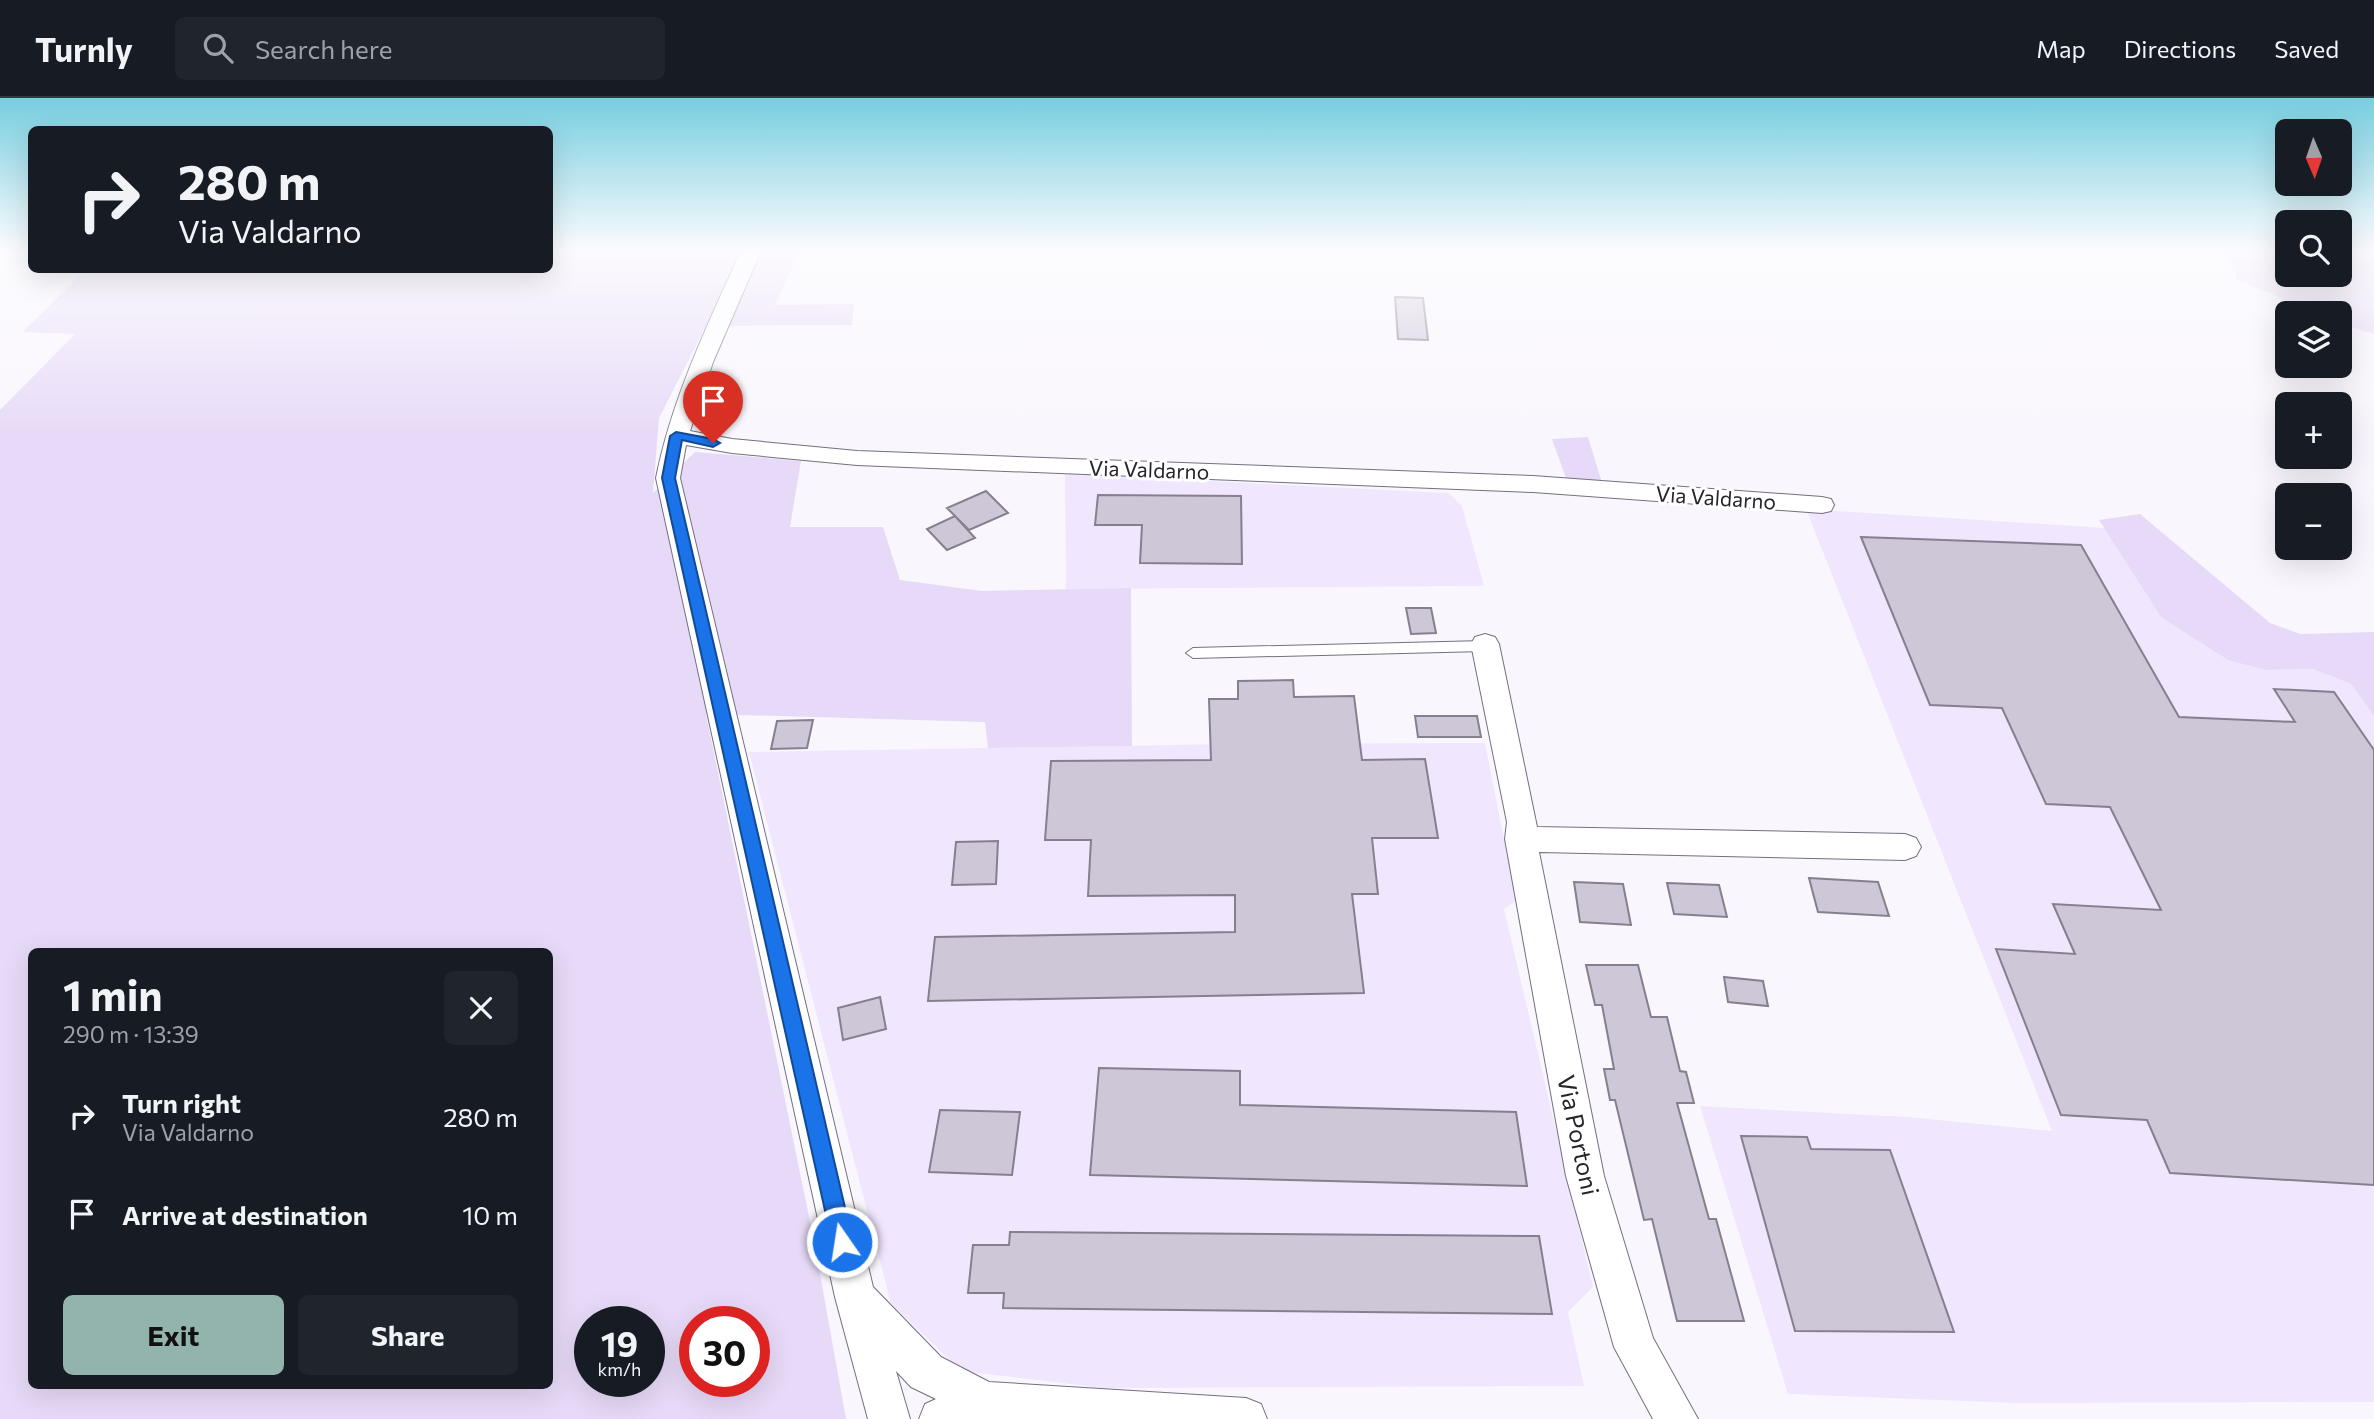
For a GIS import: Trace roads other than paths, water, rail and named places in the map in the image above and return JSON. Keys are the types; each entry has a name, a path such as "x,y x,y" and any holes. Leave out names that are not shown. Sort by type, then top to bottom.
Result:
{"street":[{"path":"724,313 676,436 668,478 855,1297 889,1419"},
{"name":"Via Valdarno","path":"676,436 732,446 857,458 1533,484 1822,505"},
{"name":"Via Portoni","path":"1485,645 1522,822 1521,839 1585,1176 1635,1347 1676,1419"},
{"path":"1521,839 1905,847"},
{"path":"855,1297 926,1372 986,1403"},
{"path":"940,1419 986,1403 1246,1419"}],"lane":[{"path":"1193,653 1485,645"}]}
